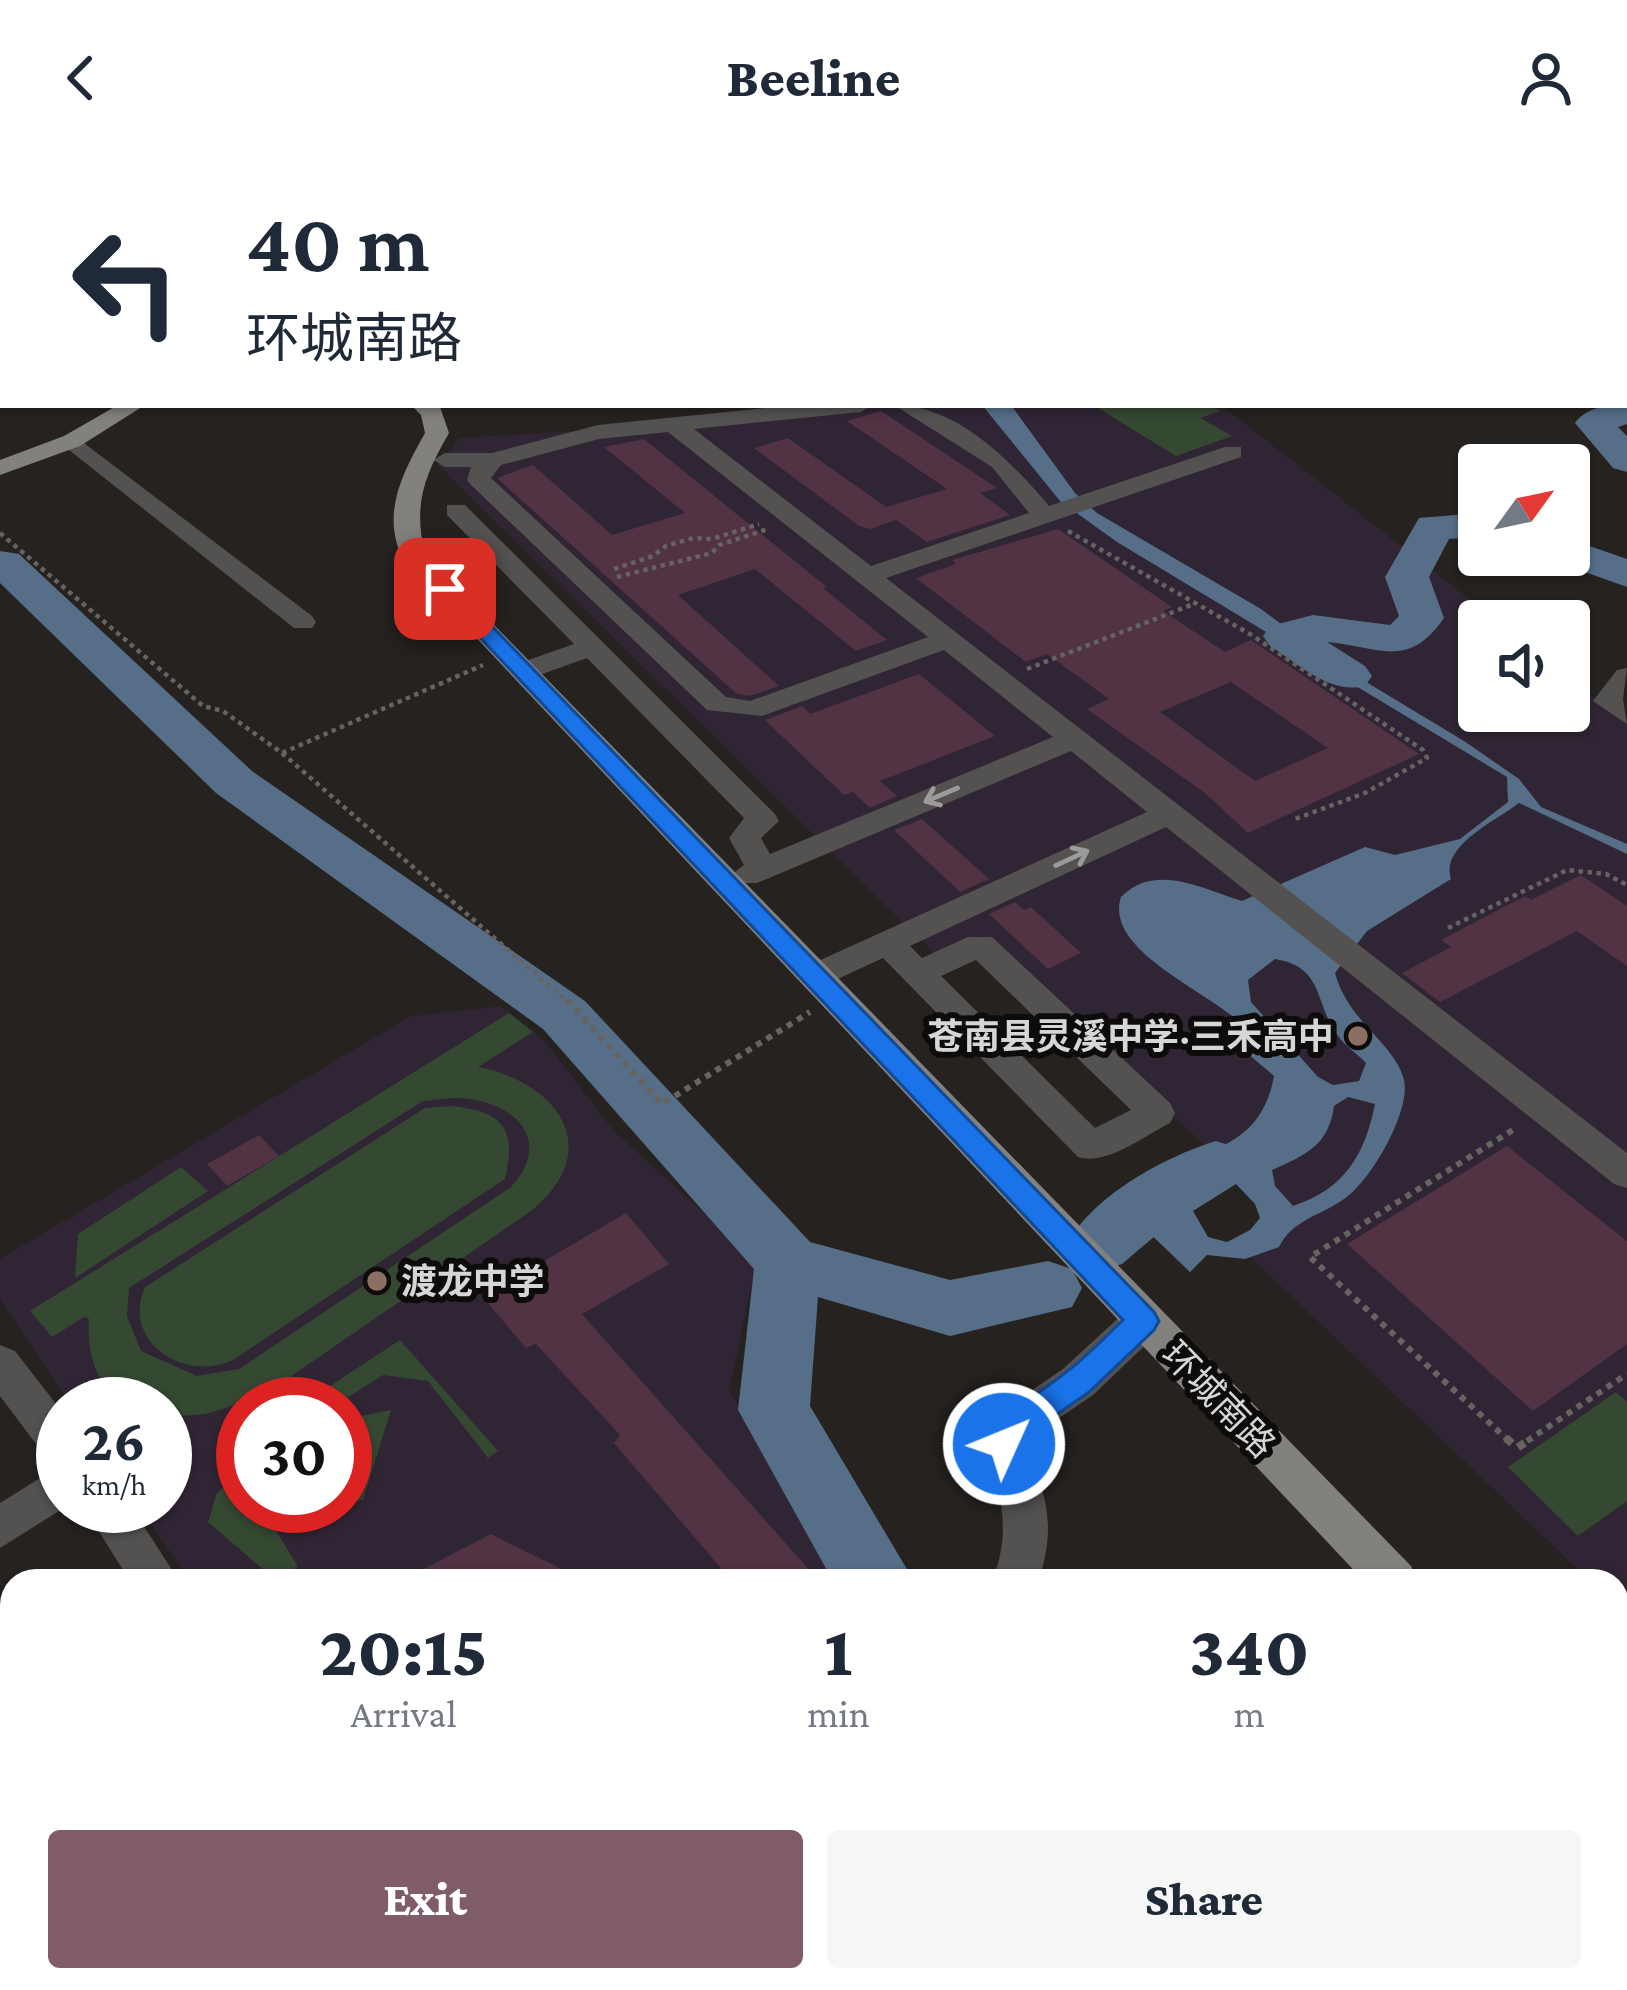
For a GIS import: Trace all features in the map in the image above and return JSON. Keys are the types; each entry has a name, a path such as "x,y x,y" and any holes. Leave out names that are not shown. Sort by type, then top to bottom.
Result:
{"main road":[{"path":"0,468 72,441 129,408"},
{"name":"环城南路","path":"426,408 432,412 437,433 405,494 403,516 413,556 1383,1569"}],"street":[{"path":"445,460 493,460 598,432 831,408"},
{"path":"910,408 1000,462 1045,516"},
{"path":"673,424 1627,1174"},
{"path":"72,441 303,622"},
{"path":"867,576 1233,452"},
{"path":"493,460 481,470 479,480 711,700 752,710 947,639"},
{"path":"457,510 764,821 753,826 745,838 751,854 766,868"},
{"path":"516,663 590,649"},
{"path":"1627,676 1607,701 1627,715"},
{"path":"729,884 1075,739"},
{"path":"826,986 887,943 1169,814"},
{"path":"887,943 1091,1147 1157,1113 980,945 918,973"},
{"path":"1020,1569 1028,1552 1027,1498 1004,1444 1028,1416 1078,1382 1143,1321"},
{"path":"0,1363 36,1411"},
{"path":"0,1528 36,1503"},
{"path":"123,1533 148,1569"}],"path":[{"path":"1045,516 1191,605 1250,634 1423,750 1427,758 1422,764 1365,793 1295,819"},
{"path":"774,523 770,529 719,545 712,553 587,582 680,542 774,523"},
{"path":"0,532 203,706 223,711 282,753 550,982 662,1104 826,986"},
{"path":"712,539 719,545"},
{"path":"653,556 660,563"},
{"path":"1000,680 1191,605"},
{"path":"282,753 516,663"},
{"path":"1448,928 1567,870 1606,874 1627,885"},
{"path":"1544,1110 1310,1257 1517,1448 1627,1374"}],"shaded area":[{"name":"苍南县灵溪中学·三禾高中","path":"762,408 1225,408 1470,600 1458,600 1458,732 1590,732 1590,694 1627,723 1627,1569 1577,1569 1240,1247 1277,1213 982,936 937,956 438,465 459,438 575,431"},
{"name":"渡龙中学","path":"501,1006 544,1040 613,1130 757,1261 729,1390 846,1569 182,1569 157,1533 192,1533 192,1377 52,1377 0,1300 0,1259 411,1016"}],"green space":[{"path":"1098,408 1220,411 1200,418 1232,436 1176,456"},
{"path":"509,1013 533,1032 478,1067 530,1087 563,1121 566,1164 554,1188 531,1211 290,1377 216,1377 216,1411 192,1415 192,1377 100,1377 90,1345 89,1319 84,1317 52,1337 30,1311","holes":["452,1098 491,1104 507,1112 527,1136 524,1168 511,1187 239,1369 197,1376 141,1351 127,1316 129,1288 423,1101"]},
{"path":"450,1106 483,1112 502,1125 509,1147 505,1179 233,1360 214,1366 177,1362 149,1340 140,1307 145,1287 425,1108"},
{"path":"181,1167 208,1191 75,1278 78,1234"},
{"path":"400,1340 498,1451 488,1458 428,1381 383,1375 372,1382 372,1377 344,1377"},
{"path":"1616,1392 1627,1402 1627,1501 1578,1536 1508,1467"},
{"path":"391,1410 372,1471 372,1414"},
{"path":"216,1496 216,1529 208,1522"},
{"path":"221,1533 278,1533 298,1567 263,1569"}],"water":[{"path":"984,408 1013,408 1075,493 1097,513 1261,609 1328,659 1464,741 1519,779 1541,807 1627,844 1627,854 1519,803 1461,845 1453,856 1451,879 1367,931 1335,973 1350,1005 1391,1055 1404,1080 1401,1109 1387,1144 1355,1190 1299,1224 1279,1247 1245,1259 1207,1255 1190,1272 1143,1227 1157,1169 1216,1149 1247,1130 1268,1098 1274,1076 1240,1047 1247,1029 1165,970 1128,936 1120,917 1121,897 1149,881 1164,880 1242,901 1365,847 1395,855 1460,839 1508,802 1507,777 1117,542 1060,501","holes":["1275,959 1291,963 1311,978 1330,1024 1366,1063 1359,1081 1333,1085 1318,1077 1251,1002 1248,980","1348,1097 1375,1104 1358,1154 1326,1190 1293,1206 1275,1186 1272,1170 1314,1147 1327,1130 1334,1106","1236,1184 1255,1204 1260,1218 1250,1230 1227,1242 1208,1237 1193,1211"]}],"building":[{"path":"881,411 997,488 980,493 1010,515 927,542 896,520 870,529 859,526 754,448 788,438 886,507 947,489 847,421"},
{"path":"644,439 887,640 856,651 755,569 678,595 779,686 750,696 737,694 497,478 533,465 612,535 685,513 604,447"},
{"path":"1058,529 1172,607 1163,611 1225,652 1251,640 1419,754 1248,833 1205,793 1087,709 1109,699 1047,654 1026,662 916,578 956,564 952,560","holes":["1231,682 1328,748 1255,781 1160,712"]},
{"path":"919,674 995,736 880,781 897,796 870,808 853,792 844,795 765,720 802,706 810,714"},
{"path":"922,819 989,879 960,892 894,830"},
{"path":"1581,875 1627,906 1627,966 1577,931 1440,1002 1402,973 1451,947 1441,940 1525,896 1531,900"},
{"path":"1015,902 1024,910 1031,907 1081,953 1048,969 989,914"},
{"path":"259,1135 279,1156 227,1186 207,1164"},
{"path":"1507,1146 1627,1241 1627,1344 1533,1411 1347,1244"},
{"path":"626,1213 669,1264 582,1314 808,1569 722,1569 614,1443 620,1435 536,1344 526,1348 483,1297"},
{"path":"491,1534 562,1569 423,1569"}],"waterway":[{"path":"1627,411 1594,423 1627,460"},
{"path":"1349,676 1286,636 1327,629 1400,640 1422,618 1407,577 1434,527 1458,526"},
{"path":"1590,560 1627,574"},
{"path":"4,563 234,782 564,1015 788,1262"},
{"path":"1099,1246 1180,1179 1216,1165"},
{"path":"788,1262 950,1308 1048,1288"},
{"path":"788,1262 774,1410 868,1569"}],"place":[{"name":"苍南县灵溪中学·三禾高中","path":"1358,1036"},
{"name":"渡龙中学","path":"377,1281"}],"route":[{"path":"445,589 1143,1321 1078,1382 1028,1416 1004,1444"}]}
